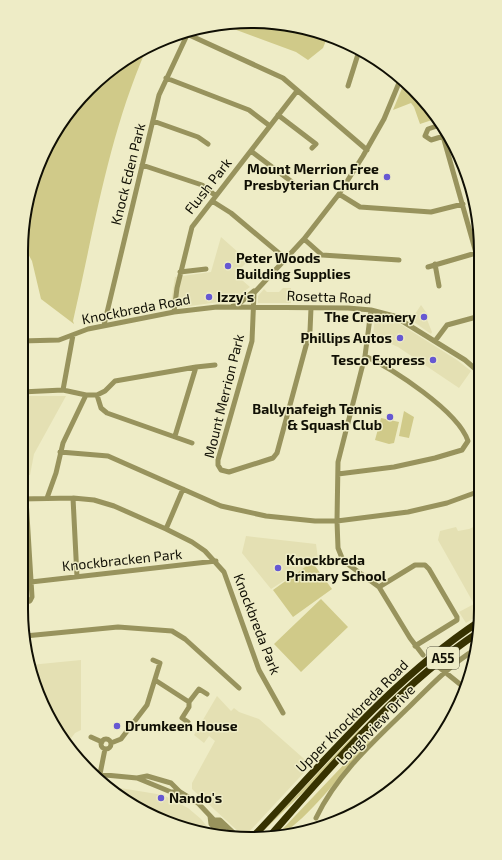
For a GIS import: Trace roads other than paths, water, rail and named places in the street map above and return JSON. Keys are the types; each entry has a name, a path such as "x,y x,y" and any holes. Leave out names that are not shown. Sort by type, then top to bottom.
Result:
{"highway":[{"name":"Upper Knockbreda Road","path":"257,832 378,706 429,659 474,626"},
{"name":"Upper Knockbreda Road","path":"275,831 429,659 472,636"},
{"path":"271,831 284,820"}],"street":[{"path":"192,36 279,76 367,150"},
{"name":"Knock Eden Park","path":"104,326 153,121 166,78 185,38"},
{"path":"348,86 358,55"},
{"path":"166,78 249,110 270,126"},
{"path":"230,307 241,302 256,290 286,259 304,239 339,194 367,150 392,103 399,84"},
{"name":"Flush Park","path":"174,312 180,272 190,231 297,91"},
{"path":"278,115 316,144 312,148"},
{"path":"153,121 198,137 208,144"},
{"path":"446,143 474,246"},
{"path":"251,150 292,182"},
{"path":"142,165 202,185 216,196"},
{"path":"339,194 360,207 431,212 462,204"},
{"path":"212,201 231,213 286,259"},
{"path":"304,239 322,255 399,260"},
{"path":"428,266 474,254"},
{"path":"435,264 439,286"},
{"path":"180,272 206,269"},
{"name":"Mount Merrion Park","path":"256,290 253,297 252,340 218,460 219,468 225,472 230,472 273,458 277,453 310,331 311,308"},
{"name":"Knockbreda Road","path":"63,390 73,335 88,329 174,312 230,307"},
{"name":"Rosetta Road","path":"230,307 371,310 394,316 465,360 474,368"},
{"path":"371,310 364,356 342,445 338,474 338,548 342,558 349,565 379,587 415,646 461,685"},
{"path":"435,341 447,326 474,318"},
{"path":"28,342 59,340 73,335"},
{"path":"338,474 394,467 435,458 462,450 468,441 462,427 446,410 394,373 364,356"},
{"path":"28,392 63,390 86,395 97,395 105,391 115,381 214,365"},
{"path":"175,436 196,367"},
{"path":"47,498 56,473 63,443 86,395"},
{"path":"97,395 101,408 107,413 192,443"},
{"path":"60,452 108,456 183,489 204,500 221,506 266,516 315,521 337,521 408,512 447,503 474,493"},
{"path":"166,529 183,489"},
{"path":"73,498 77,577"},
{"name":"Knockbreda Park","path":"28,499 73,498 94,500 114,506 192,542 216,561 224,572 259,670 283,713"},
{"path":"28,551 32,600 28,601"},
{"name":"Knockbracken Park","path":"31,582 216,561"},
{"path":"379,587 415,565 425,565 429,569 457,617 457,620 415,646"},
{"path":"30,636 118,627 172,631 185,639 239,688"},
{"name":"Loughview Drive","path":"316,818 344,775 363,752 445,673 470,653"},
{"path":"105,749 110,748 111,743 121,739 144,709 160,663 153,660"},
{"path":"155,680 189,702"},
{"path":"188,722 182,718 189,707 189,702 199,689 207,694"},
{"path":"90,737 102,742"},
{"path":"102,742 107,739 111,743"},
{"path":"99,772 105,749 102,746 102,742"},
{"path":"101,774 137,778 147,776 171,783 180,792 198,803 224,830"},
{"path":"212,818 211,824 216,829"},
{"path":"212,818 220,820 232,831"}],"place":[{"name":"Mount Merrion Free Presbyterian Church","path":"387,177"},
{"name":"Peter Woods Building Supplies","path":"228,266"},
{"name":"Izzy's","path":"209,297"},
{"name":"The Creamery","path":"424,317"},
{"name":"Phillips Autos","path":"400,338"},
{"name":"Tesco Express","path":"433,360"},
{"name":"Ballynafeigh Tennis & Squash Club","path":"390,417"},
{"name":"Knockbreda Primary School","path":"278,568"},
{"name":"Drumkeen House","path":"117,726"},
{"name":"Nando's","path":"161,798"}]}
